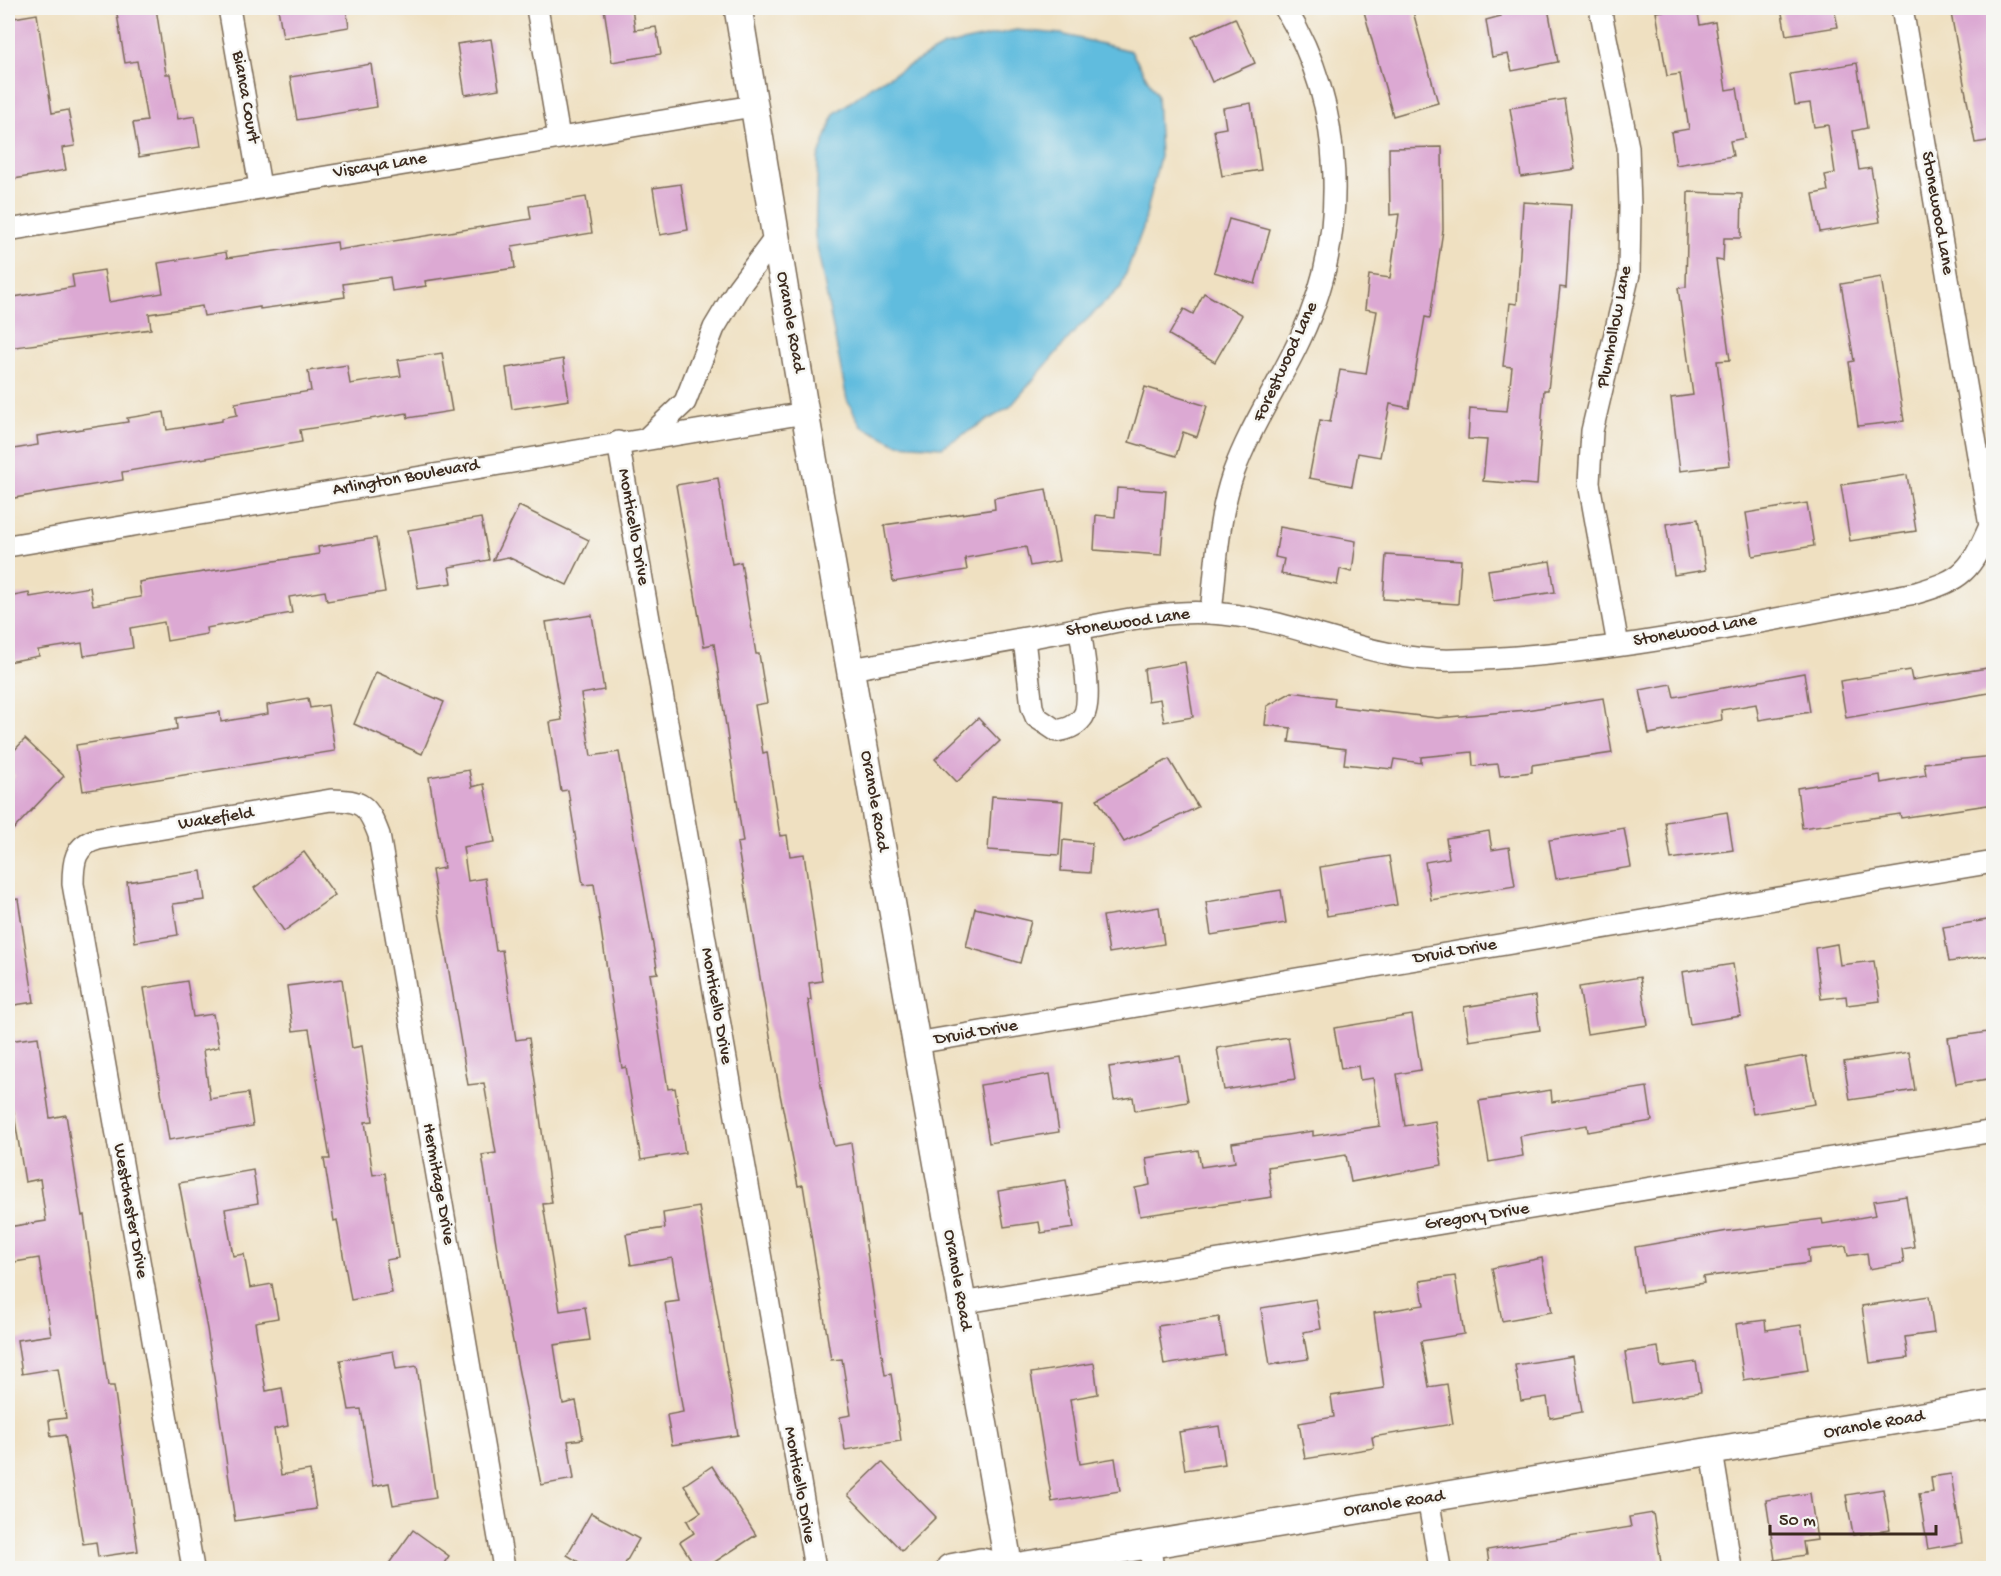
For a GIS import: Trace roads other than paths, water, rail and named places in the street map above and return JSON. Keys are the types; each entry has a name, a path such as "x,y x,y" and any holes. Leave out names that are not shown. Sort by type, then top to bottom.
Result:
{"street":[{"name":"Bianca Court","path":"229,8 260,186"},
{"path":"537,8 559,137"},
{"name":"Oranole Road","path":"738,8 805,413 1009,1568 1151,1556 1428,1498 1993,1406"},
{"name":"Forestwood Lane","path":"1211,613 1221,526 1233,474 1301,337 1328,265 1335,200 1330,142 1320,80 1298,30 1285,8"},
{"name":"Plumhollow Lane","path":"1600,8 1628,147 1629,274 1592,431 1589,483 1618,645"},
{"name":"Stonewood Lane","path":"851,669 1158,615 1211,613 1304,628 1384,654 1450,661 1553,654 1618,645 1916,593 1942,586 1962,574 1981,547 1990,526 1902,8"},
{"name":"Viscaya Lane","path":"8,230 260,186 753,106"},
{"path":"647,438 685,402 714,328 738,288 776,237"},
{"name":"Arlington Boulevard","path":"8,546 618,442 805,413"},
{"name":"Monticello Drive","path":"618,442 815,1569"},
{"path":"1024,639 1032,707 1036,717 1057,731 1071,728 1084,717 1088,699 1080,629"},
{"name":"Wakefield","path":"76,853 87,842 98,838 331,800 350,800 362,804"},
{"name":"Hermitage Drive","path":"362,804 371,815 379,835 504,1569"},
{"name":"Westchester Drive","path":"76,853 72,884 193,1569"},
{"name":"Druid Drive","path":"916,1043 1994,862"},
{"name":"Gregory Drive","path":"961,1303 1994,1131"},
{"path":"1712,1452 1731,1569"},
{"path":"1428,1498 1440,1569"},
{"path":"950,1569 981,1562 1009,1568"}],"water":[{"path":"1016,30 1061,34 1131,51 1157,95 1160,156 1143,228 1121,287 1076,330 1010,407 942,447 897,444 861,426 847,400 815,236 818,159 834,114 872,86 944,46"}]}
